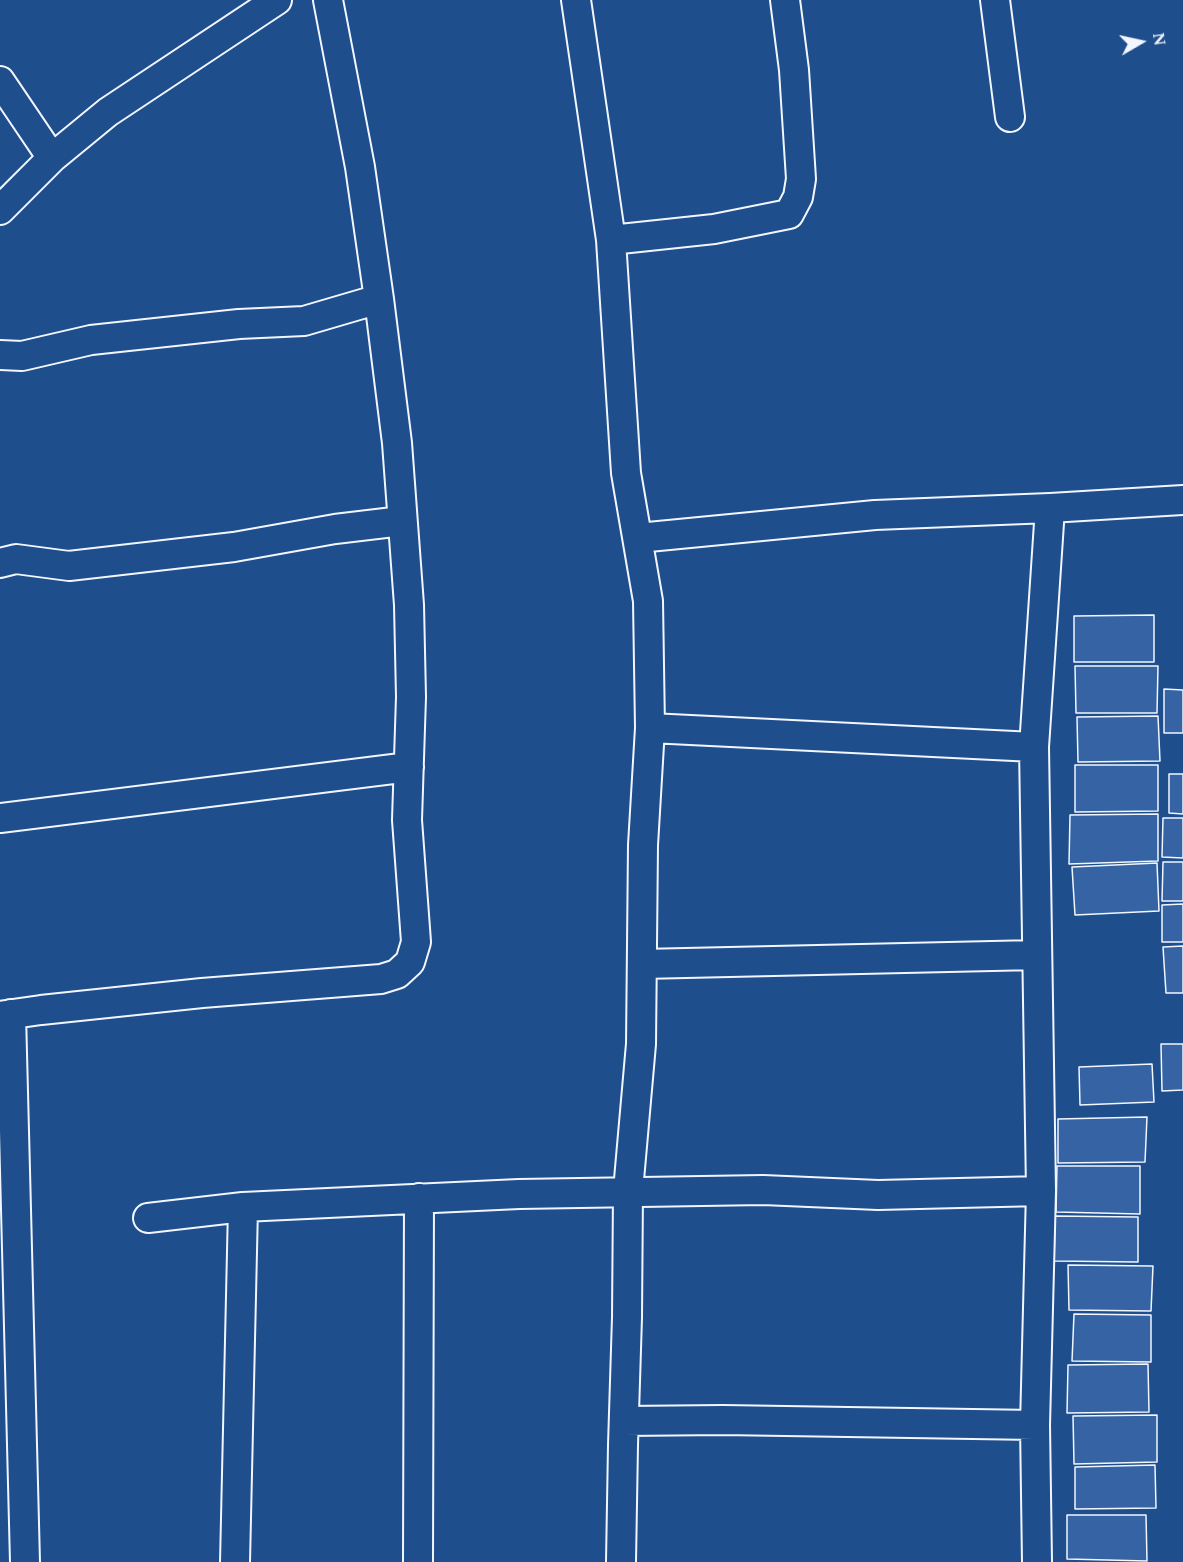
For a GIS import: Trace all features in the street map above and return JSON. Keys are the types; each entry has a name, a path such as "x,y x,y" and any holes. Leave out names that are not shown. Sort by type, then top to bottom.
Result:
{"street":[{"path":"25,1562 5,1015 202,993 381,979 397,974 410,962 416,942 407,820 411,697 409,616 397,443 360,167 328,0"},
{"path":"576,0 611,240 626,473 648,601 650,728 643,845 642,1044 628,1191 621,1562"},
{"path":"611,240 714,228 789,214 798,197 801,179 794,70 785,0"},
{"path":"995,0 1010,117"},
{"path":"0,210 52,158 108,112 273,1"},
{"path":"0,81 52,158"},
{"path":"0,355 22,356 91,340 239,324 304,321 378,299"},
{"path":"638,538 875,515 1183,500"},
{"path":"1037,1562 1035,1425 1041,1191 1034,747 1050,508"},
{"path":"0,563 16,560 69,566 234,547 335,529 402,521"},
{"path":"650,728 1034,747"},
{"path":"0,818 409,767"},
{"path":"642,964 1036,955"},
{"path":"148,1218 243,1207 628,1191 763,1190 878,1196 1041,1191"},
{"path":"418,1562 419,1198"},
{"path":"236,1562 243,1207"},
{"path":"624,1421 723,1420 1035,1425"}],"building":[{"path":"1154,615 1154,662 1074,662 1074,616"},
{"path":"1075,666 1158,666 1157,713 1076,713"},
{"path":"1164,689 1183,690 1183,733 1164,733"},
{"path":"1158,716 1160,761 1078,762 1077,717"},
{"path":"1075,765 1158,765 1158,811 1075,812"},
{"path":"1169,774 1183,774 1183,814 1169,813"},
{"path":"1158,814 1158,861 1069,864 1070,815"},
{"path":"1163,818 1183,818 1183,858 1162,857"},
{"path":"1163,862 1183,862 1183,901 1162,901"},
{"path":"1157,863 1159,911 1075,915 1072,867"},
{"path":"1183,904 1183,942 1162,942 1162,905"},
{"path":"1183,946 1183,993 1166,993 1163,947"},
{"path":"1161,1044 1183,1044 1183,1090 1162,1091"},
{"path":"1152,1064 1154,1102 1080,1105 1079,1067"},
{"path":"1147,1117 1145,1162 1058,1163 1058,1119"},
{"path":"1057,1166 1140,1166 1140,1214 1056,1212"},
{"path":"1055,1216 1138,1217 1138,1262 1054,1261"},
{"path":"1068,1265 1153,1266 1151,1311 1069,1310"},
{"path":"1074,1314 1151,1315 1151,1362 1072,1361"},
{"path":"1148,1364 1149,1412 1067,1413 1068,1365"},
{"path":"1157,1415 1157,1462 1074,1464 1073,1416"},
{"path":"1155,1465 1156,1508 1075,1509 1075,1467"},
{"path":"1067,1515 1146,1515 1147,1561 1067,1559"}]}
